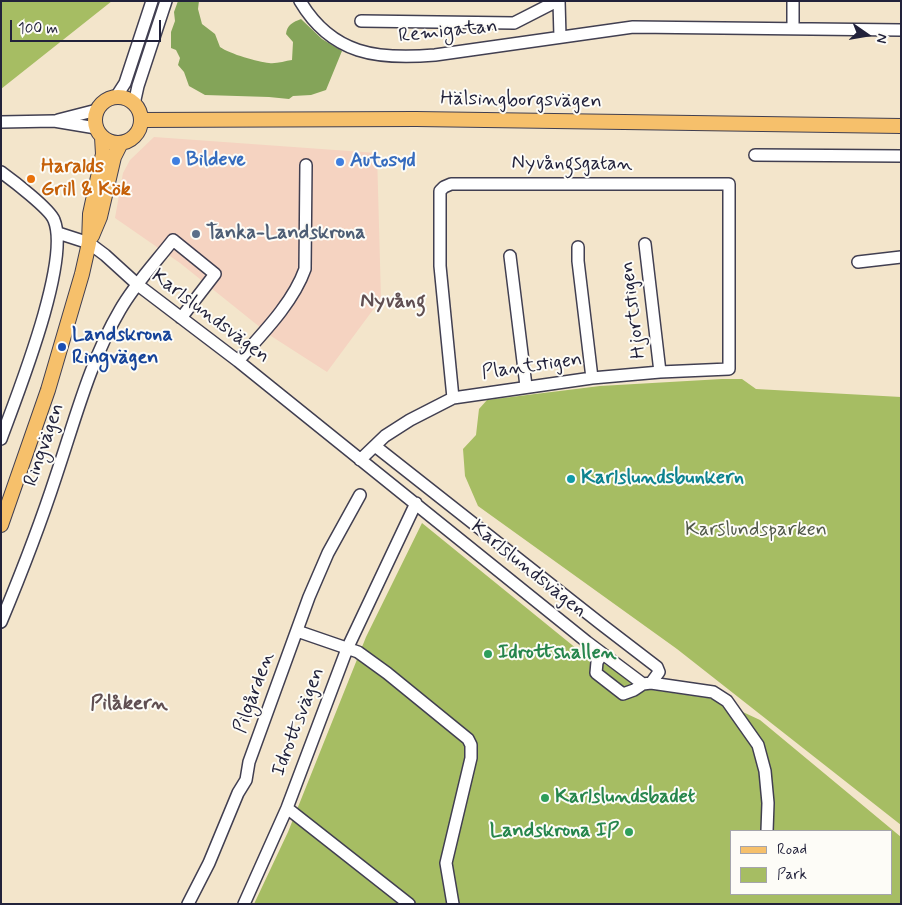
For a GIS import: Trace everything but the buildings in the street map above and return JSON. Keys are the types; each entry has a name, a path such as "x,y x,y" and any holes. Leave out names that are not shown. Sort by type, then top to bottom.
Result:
{"main road":[{"path":"116,97 126,99 134,104 139,110 141,120 139,130 134,137 121,143 111,142 99,132 95,118 97,110 105,101 116,97"},
{"name":"Hälsingborgsvägen","path":"141,120 416,120 901,126"},
{"name":"Ringvägen","path":"89,243 90,214 103,154 99,132"},
{"name":"Ringvägen","path":"1,526 48,390 82,274 89,243 100,217 114,156 121,143"}],"street":[{"path":"116,97 126,83 152,1"},
{"path":"134,104 138,86 166,1"},
{"name":"Remigatan","path":"300,1 319,26 336,39 368,54 384,57 405,58 435,55 633,27 901,30"},
{"path":"361,21 514,23 558,1 560,37"},
{"path":"792,29 793,1"},
{"path":"54,121 97,110"},
{"path":"1,122 54,121 99,132"},
{"path":"755,155 901,156"},
{"path":"238,361 284,306 300,283 305,269 306,165"},
{"path":"1,172 54,218 58,233 56,263 46,303 1,439"},
{"name":"Nyvångsgatan","path":"453,398 440,266 439,205 440,190 451,184 729,184 728,369"},
{"path":"58,233 89,243"},
{"name":"Ringvägen","path":"1,622 52,488 91,371 120,310 173,240 215,274 181,318"},
{"name":"Karlslundsvägen","path":"89,243 138,285 238,361 602,654 647,683 659,672 657,667 375,446"},
{"name":"Hjortstigen","path":"645,244 660,372"},
{"path":"578,247 592,378"},
{"path":"510,256 526,386"},
{"path":"858,262 901,257"},
{"name":"Plantstigen","path":"360,460 385,436 410,420 453,398 592,378 728,369"},
{"name":"Pilgården","path":"188,904 210,863 238,793 246,780 249,762 309,597 328,553 360,495"},
{"name":"Idrottsvägen","path":"244,904 287,808 347,650 416,504"},
{"path":"445,526 457,511"},
{"name":"Idrottsvägen","path":"297,631 347,650"},
{"path":"347,650 358,652 387,673 468,739 471,745 471,758 446,863 452,904"},
{"path":"602,654 597,662 596,673 624,694 647,683 713,692 727,701 758,745 766,771 767,830"},
{"name":"Idrottsvägen","path":"287,808 410,904"}],"shaded area":[{"path":"154,137 377,153 381,299 327,372 271,336 180,263 115,218 123,173 130,160"}],"green space":[{"path":"1,1 112,1 1,89"},
{"path":"178,1 199,1 198,9 202,24 215,34 220,47 237,55 264,62 275,63 292,60 293,42 286,34 291,24 301,19 322,39 342,51 326,90 311,95 293,96 289,99 205,95 189,86 184,72 178,65 180,58 176,50 171,48 171,32"},
{"name":"Karslundsparken","path":"742,379 756,389 901,397 901,825 677,649 478,506 465,476 463,449 476,435 479,409 487,400 600,386"},
{"path":"422,523 577,649 652,690 715,699 760,720 901,837 901,904 254,904 288,832 366,637"}],"place":[{"name":"Bildeve","path":"176,161"},
{"name":"Autosyd","path":"340,162"},
{"name":"Haralds Grill & Kök","path":"31,179"},
{"name":"Tanka-Landskrona","path":"196,234"},
{"name":"Landskrona Ringvägen","path":"62,347"},
{"name":"Karlslundsbunkern","path":"571,479"},
{"name":"Idrottshallen","path":"488,654"},
{"name":"Karlslundsbadet","path":"545,798"},
{"name":"Landskrona IP","path":"629,832"}],"district":[{"name":"Nyvång","path":"393,303"},
{"name":"Pilåkern","path":"129,705"}]}
